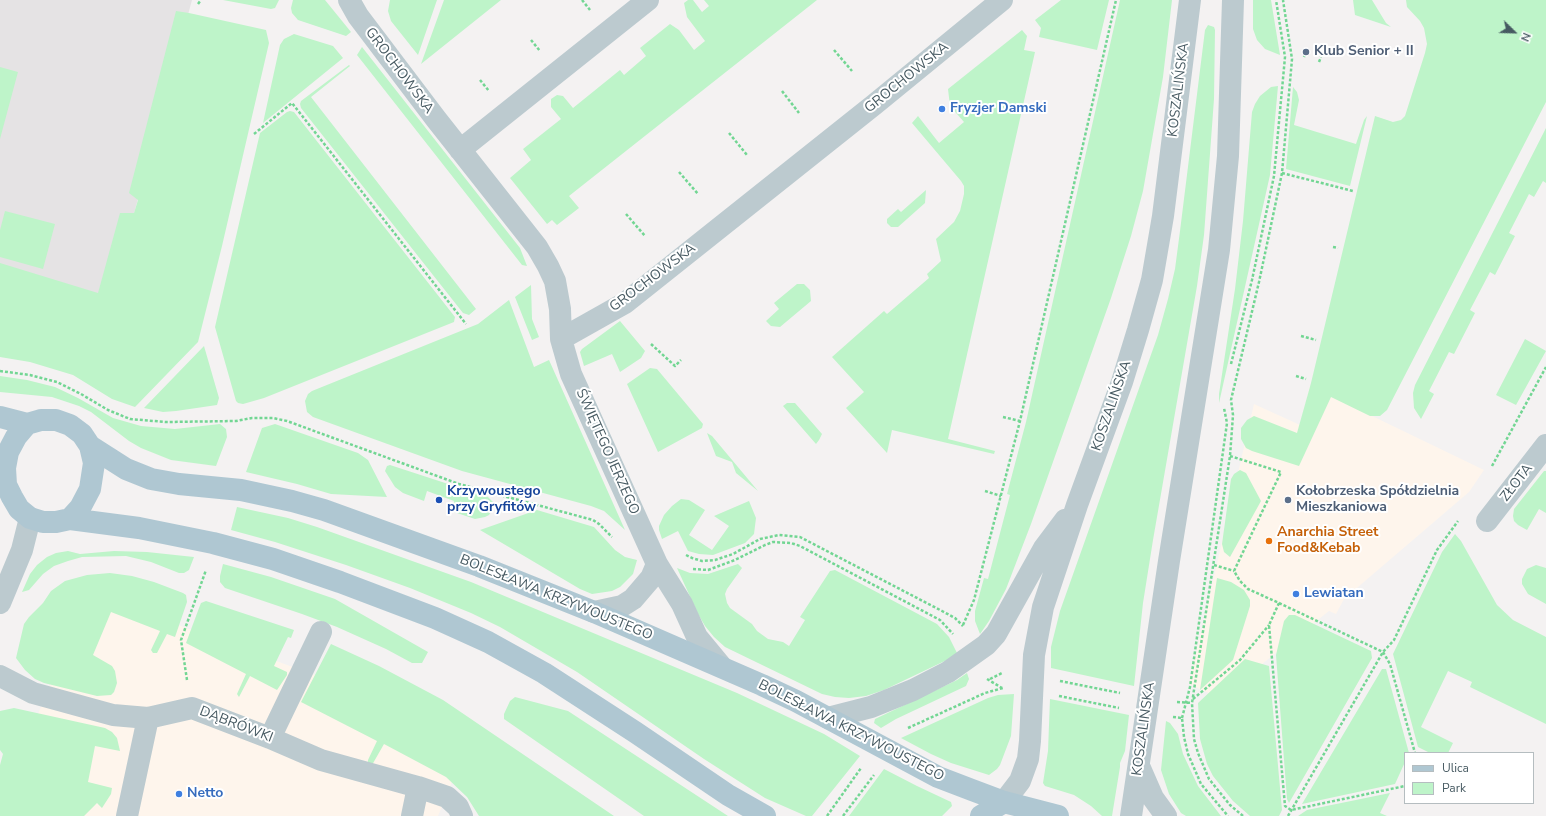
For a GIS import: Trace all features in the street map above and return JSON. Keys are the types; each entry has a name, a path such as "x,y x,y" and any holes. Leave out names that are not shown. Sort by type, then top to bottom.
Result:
{"main road":[{"path":"0,417 27,424 41,420 56,420 70,425 82,434 90,446 94,464 93,477 90,489 80,508 70,519"},
{"path":"27,424 16,437 8,452 3,483 19,509 30,518 43,522 56,522 70,519 139,528 220,545 273,559 435,618 476,636 538,670 635,732 728,795 765,816"},
{"name":"BOLESŁAWA KRZYWOUSTEGO","path":"90,446 120,466 151,479 179,484 241,490 305,505 479,566 594,612 720,666 796,701 938,777 1004,802 1058,816"},
{"path":"982,816 1004,802"}],"street":[{"name":"GROCHOWSKA","path":"349,0 358,16 460,150 537,247 555,281 560,309 560,339 625,303 875,104 1002,0"},
{"path":"460,150 648,0"},
{"name":"KOSZALIŃSKA","path":"1004,802 1020,781 1028,759 1034,655 1038,627 1048,589 1122,382 1152,280 1163,216 1190,0"},
{"name":"KOSZALIŃSKA","path":"1131,816 1219,250 1229,149 1233,0"},
{"name":"ŚWIĘTEGO JERZEGO","path":"560,339 571,374 657,564 682,604 697,637 720,666"},
{"name":"ZŁOTA","path":"1487,521 1546,445"},
{"path":"828,718 871,707 913,690 948,672 986,646 996,634 1044,548 1077,505"},
{"path":"0,603 22,550 30,518"},
{"path":"594,612 622,606 633,599 651,578 657,564"},
{"path":"270,738 321,632"},
{"name":"DĄBRÓWKI","path":"0,676 33,693 113,715 148,718 192,708 270,738 321,760 418,787 447,797 458,807 462,816"},
{"path":"127,816 148,718"},
{"path":"1139,766 1152,798 1166,816"},
{"path":"412,816 418,787"}],"path":[{"path":"198,4 201,0"},
{"path":"682,553 692,558 715,560 733,554 760,539 779,535 800,537 942,611 963,626 974,600 1020,421 1116,0"},
{"path":"1230,372 1252,280 1274,176 1285,57 1276,0"},
{"path":"1243,816 1230,805 1209,779 1194,739 1192,702 1230,456 1233,415 1231,400 1259,282 1282,173 1292,59 1283,0"},
{"path":"834,50 852,71"},
{"path":"1304,57 1306,52"},
{"path":"1319,62 1321,57"},
{"path":"782,91 799,113"},
{"path":"254,134 292,103 466,324"},
{"path":"729,133 747,154"},
{"path":"679,172 698,194"},
{"path":"1282,173 1353,191"},
{"path":"626,214 645,236"},
{"path":"1333,247 1338,248"},
{"path":"1301,336 1316,340"},
{"path":"651,344 674,366 681,360"},
{"path":"1489,470 1546,367"},
{"path":"0,371 30,375 57,382 108,410 130,419 166,422 236,421 252,418 273,418 287,421 460,484 593,520 614,539"},
{"path":"1296,376 1306,379"},
{"path":"1222,402 1227,423 1190,687 1182,718 1188,754 1201,784 1228,816"},
{"path":"1003,417 1020,421"},
{"path":"1230,456 1281,472 1234,571"},
{"path":"985,491 1001,496"},
{"path":"1288,816 1383,652 1394,640 1437,550 1451,530"},
{"path":"690,568 708,570 735,560 773,542 791,543 800,546 940,620 953,633 955,639"},
{"path":"1214,565 1234,571 1240,582 1248,589 1383,652 1390,664 1415,752"},
{"path":"192,708 181,640 206,568"},
{"path":"1174,702 1192,702 1240,660 1269,625 1279,603"},
{"path":"1269,625 1285,806 1291,810 1404,786"},
{"path":"994,677 1002,673"},
{"path":"1058,681 1125,694"},
{"path":"995,683 1008,690"},
{"path":"902,732 985,693 1002,688"},
{"path":"1057,696 1123,708"},
{"path":"1167,716 1182,718"},
{"path":"827,816 863,766"},
{"path":"843,816 875,773"}],"shaded area":[{"path":"0,0 192,0 101,335 0,319"},
{"path":"1310,386 1484,470 1469,492 1344,599 1336,614 1329,611 1219,698 1189,684 1254,404 1300,425"},
{"path":"88,592 429,717 467,745 438,816 0,816 0,807"}],"green space":[{"path":"223,0 279,0 275,8 271,9"},
{"path":"293,0 325,0 351,32 346,36 298,20 292,13 291,8"},
{"path":"390,0 437,0 418,55 391,21 388,11"},
{"path":"444,0 501,0 421,64"},
{"path":"688,0 693,0 702,12 709,6 704,0 817,0 569,196 579,208 557,225 552,220 547,224 510,178 531,160 523,149 561,119 551,107 551,99 557,95 563,96 573,108 620,70 624,75 646,56 640,48 670,24 679,30 694,50 705,41 687,17 684,3"},
{"path":"1061,0 1109,0 1097,50 1039,37 1041,28 1035,20"},
{"path":"1120,0 1172,0 1163,77 1143,191 1131,236 1111,298 1031,524 1006,589 989,621 980,634 975,621 975,611 984,578 988,579 1010,495 1007,494 1026,422"},
{"path":"1253,0 1271,0 1280,55 1265,49 1257,40 1253,29"},
{"path":"1353,0 1372,0 1386,23 1391,27 1355,15"},
{"path":"1406,0 1546,0 1546,102 1387,410 1380,416 1370,416 1331,397 1299,466 1246,448 1241,439 1241,428 1247,420 1254,416 1297,433 1311,383 1375,116 1393,122 1401,120 1405,116 1425,53 1427,44 1424,28 1420,21 1407,7"},
{"path":"176,11 266,30 269,43 198,342 135,407 112,399 73,375 30,362 0,357 0,263 98,293 120,213 134,213 138,200 129,193"},
{"path":"1208,25 1214,27 1215,30 1214,99 1204,235 1197,286 1143,603 1134,686 1051,668 1051,647 1060,611 1158,335 1168,299 1175,269 1205,30"},
{"path":"1022,30 1027,36 1024,50 1035,52 948,439 995,451 994,454 892,430 887,453 846,408 864,392 832,357 884,311 887,314 929,278 927,274 941,261 936,239 954,222 960,211 964,194 964,186 912,123 918,116 939,143 964,122 950,106 948,89"},
{"path":"294,34 333,46 343,58 263,123 280,45 284,39"},
{"path":"362,47 520,248 527,266 522,265 357,55"},
{"path":"349,65 350,66 311,97 476,309 469,315 463,313 301,108 301,101"},
{"path":"0,67 18,72 0,139"},
{"path":"1278,86 1270,175 1219,403 1243,221 1252,112 1260,96 1271,87"},
{"path":"1293,87 1297,92 1299,100 1294,125 1356,144 1364,120 1367,116 1350,186 1286,169"},
{"path":"290,111 294,112 455,317 454,322 264,398 243,404 236,401 215,327 260,133"},
{"path":"1546,128 1546,183 1543,181 1534,197 1529,194 1509,233 1515,236 1495,275 1490,272 1470,310 1475,313 1454,354 1449,352 1429,391 1434,394 1421,419 1414,408 1413,393 1415,385"},
{"path":"926,190 925,203 898,227 891,227 887,223 887,219 898,209 901,212"},
{"path":"5,211 55,224 43,269 0,257 0,230"},
{"path":"797,284 804,284 810,290 811,301 780,327 771,326 766,321 779,309 774,303"},
{"path":"531,285 532,319 539,337 532,340 515,297"},
{"path":"509,300 534,367 549,360 625,530 604,511 591,506 462,471 313,417 307,412 305,401 308,394 312,391 478,324"},
{"path":"620,321 645,351 641,358 620,372 612,354 584,366 580,352 582,349"},
{"path":"1525,339 1546,351 1516,405 1496,395"},
{"path":"204,346 219,398 217,405 163,412 144,408"},
{"path":"650,368 657,369 703,424 702,428 658,452 627,384"},
{"path":"0,376 27,380 55,387 113,418 141,426 175,429 220,424 226,429 227,437 216,466 171,460 141,448 129,441 91,412 79,406 52,397 0,392"},
{"path":"787,403 795,403 822,434 816,444 783,406"},
{"path":"275,424 358,453 368,460 387,497 331,494 246,472 262,428"},
{"path":"707,433 712,436 758,491 736,473 732,462 716,456"},
{"path":"390,465 488,497 494,503 494,507 489,515 475,519 451,511 454,501 427,491 424,501 403,493 395,487 385,471 387,466"},
{"path":"1240,470 1246,473 1261,501 1230,557 1224,552 1222,544 1231,479 1234,474"},
{"path":"1544,471 1546,471 1546,513 1539,509 1527,530 1514,521 1514,509"},
{"path":"681,499 689,500 705,510 689,535 712,550 729,526 714,516 749,501 756,518 754,534 745,543 713,555 699,554 688,551 678,531 662,539 659,526 664,515"},
{"path":"237,507 288,518 317,527 471,582 737,693 824,734 860,756 812,816 806,816 765,798 704,759 577,672 500,627 471,613 410,588 346,565 275,542 231,530"},
{"path":"537,510 594,527 615,550 625,557 637,560 633,574 620,587 612,591 592,594 580,589 480,530"},
{"path":"1455,534 1461,541 1497,605 1513,620 1546,637 1546,724 1470,687 1472,682 1448,671 1421,727 1453,743 1448,752 1428,752 1418,747 1393,654 1442,552"},
{"path":"68,551 80,554 114,551 147,552 194,557 189,570 184,573 179,573 151,562 126,556 82,557 54,566 43,574 29,590 22,592 30,574 37,565 47,557 56,553"},
{"path":"223,564 271,577 335,599 428,652 422,663 412,663 386,649 337,627 225,588 220,582"},
{"path":"738,564 742,568 727,589 725,594 727,603 730,608 752,624 757,631 768,639 783,642 789,646 805,620 800,617 830,571 835,570 937,624 949,637 957,653 949,659 884,690 866,696 849,698 822,694 725,647 705,626 677,568 690,573 708,574"},
{"path":"1536,565 1546,568 1546,604 1528,594 1522,584 1522,579 1527,569"},
{"path":"110,573 132,576 154,582 186,595 187,602 175,637 167,634 157,653 153,653 151,650 160,631 111,612 93,655 112,666 115,671 117,683 114,692 111,695 97,696 44,683 35,679 25,670 16,658 24,624 43,603 51,591 65,581 87,575"},
{"path":"1217,578 1231,582 1244,590 1250,600 1250,606 1233,660 1200,690"},
{"path":"206,601 294,630 291,638 288,637 274,666 287,672 287,675 277,690 250,676 239,697 237,694 246,674 186,643 201,603"},
{"path":"1289,615 1295,615 1371,651 1372,658 1289,803 1287,799 1276,655 1284,621"},
{"path":"331,644 379,666 443,700 614,816 479,816 467,797 446,777 384,744 372,765 368,763 377,741 301,702"},
{"path":"1245,659 1269,666 1282,810 1279,816 1250,816 1233,801 1213,776 1207,764 1200,739 1198,703"},
{"path":"1382,669 1386,669 1409,752 1404,752 1404,764 1395,784 1302,804"},
{"path":"967,673 969,679 966,686 896,719 881,728 874,723 875,719 957,680"},
{"path":"1014,694 1011,736 1000,765 989,775 951,763 901,738 988,698 998,695"},
{"path":"515,697 568,711 728,816 644,816 504,719 504,714 510,701"},
{"path":"1050,699 1129,715 1125,751 1120,763 1112,816 1102,816 1091,806 1074,795 1045,786 1043,783 1048,751"},
{"path":"14,708 105,728 112,732 117,738 120,751 95,746 88,782 112,788 111,794 102,808 97,803 84,816 0,816 0,765 3,754 0,750 0,711"},
{"path":"1166,721 1170,723 1178,734 1183,754 1198,786 1221,816 1186,816 1181,813 1169,794 1161,770"},
{"path":"884,769 951,802 952,806 942,816 849,816"},
{"path":"1390,793 1380,813 1387,816 1298,816 1307,810"}],"place":[{"name":"Klub Senior + II","path":"1306,52"},
{"name":"Fryzjer Damski","path":"942,109"},
{"name":"Krzywoustego przy Gryfitów","path":"439,500"},
{"name":"Kołobrzeska Spółdzielnia Mieszkaniowa","path":"1288,500"},
{"name":"Anarchia Street Food&Kebab","path":"1269,541"},
{"name":"Lewiatan","path":"1296,594"},
{"name":"Netto","path":"179,794"}]}
